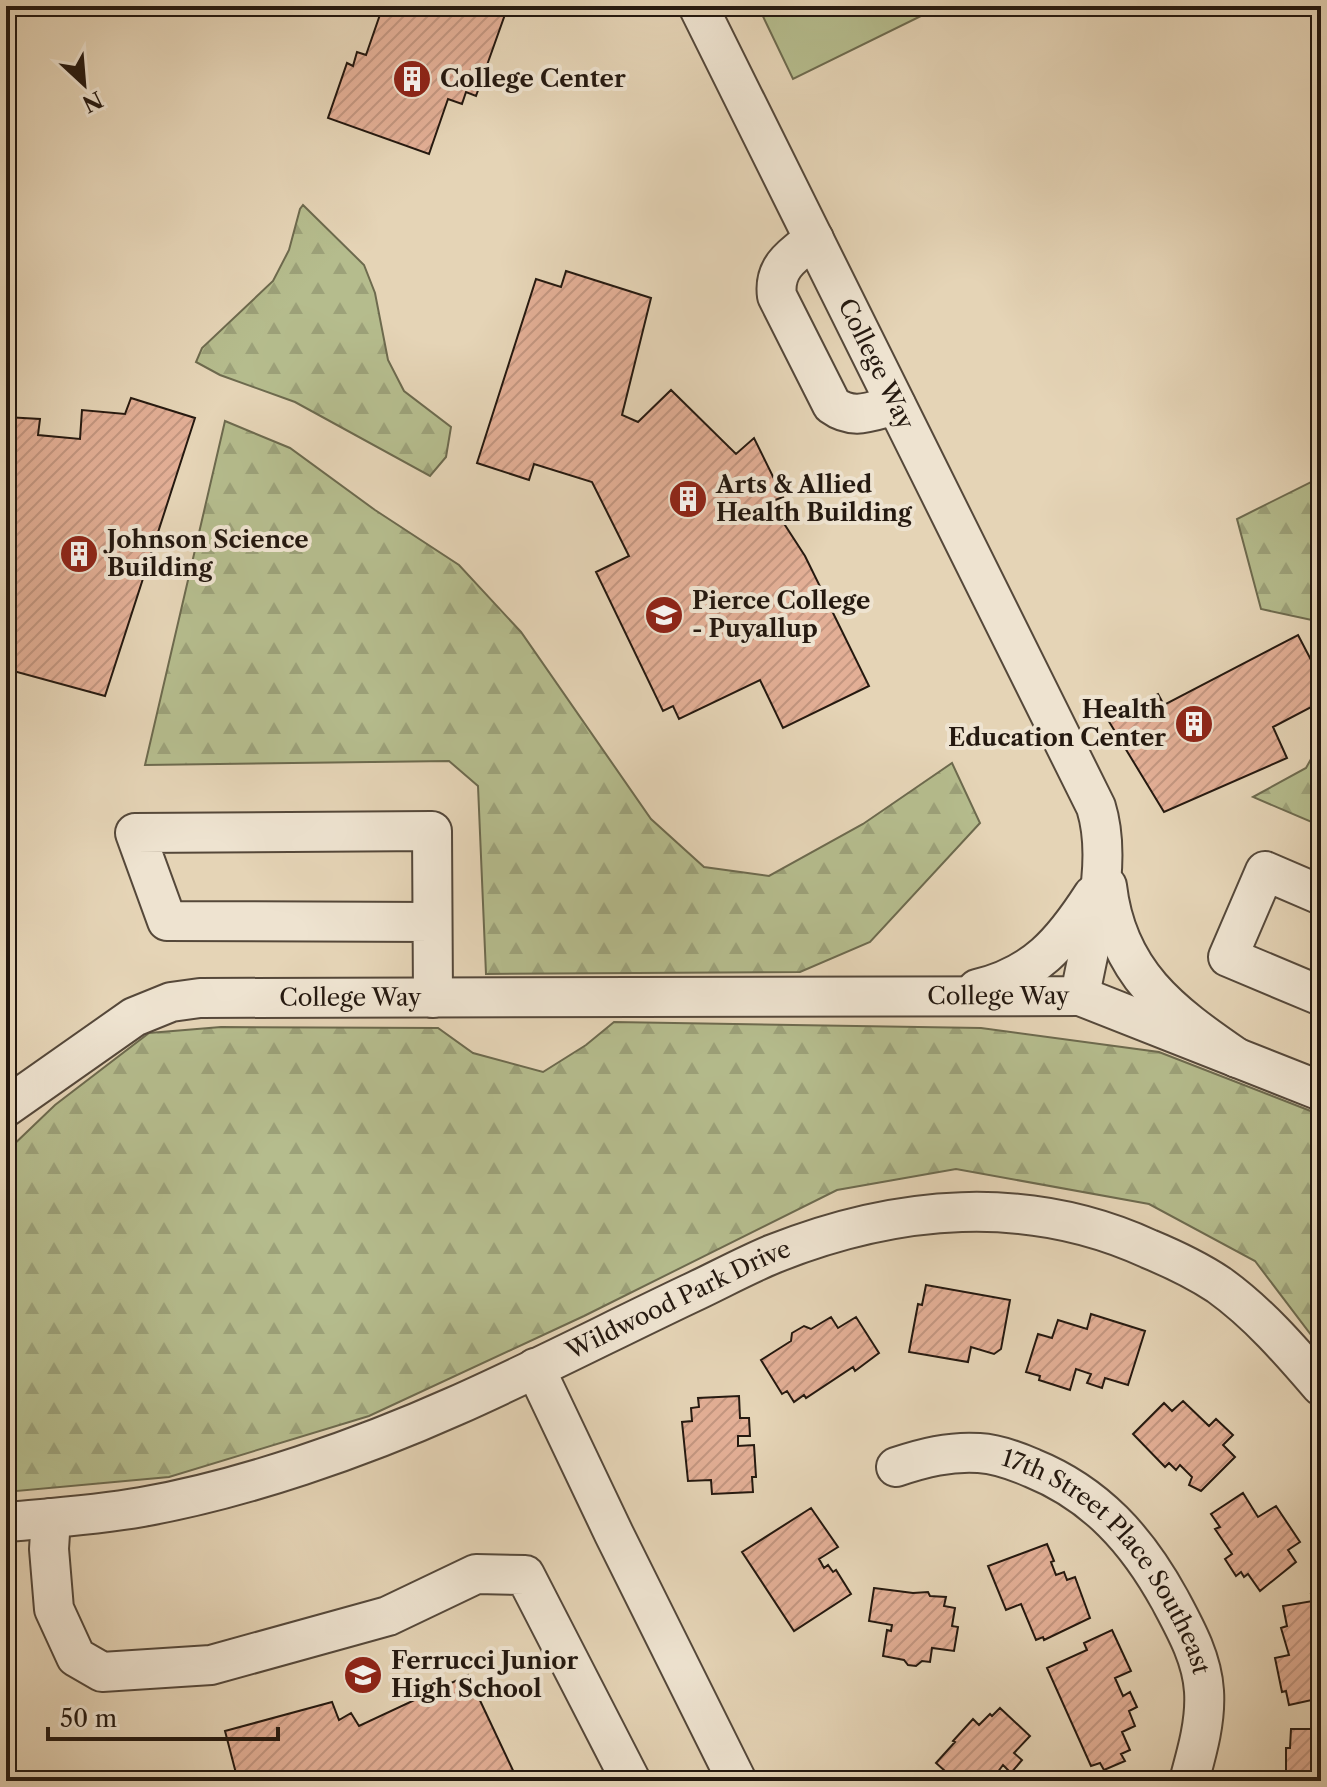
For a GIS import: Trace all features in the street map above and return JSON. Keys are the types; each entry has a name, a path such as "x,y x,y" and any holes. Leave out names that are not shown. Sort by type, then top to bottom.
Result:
{"street":[{"name":"College Way","path":"6,1107 134,1017 171,1002 200,998 1080,996 1102,867 1102,826 1096,807 698,6"},
{"path":"814,239 779,270 775,284 777,296 790,323 832,405 845,414 861,414 896,405"},
{"path":"432,922 167,921 135,833 432,831 433,998"},
{"path":"946,997 1011,979 1034,965 1069,932 1102,867"},
{"path":"1102,867 1115,927 1136,971 1159,999 1237,1058"},
{"path":"1321,895 1265,871 1228,957 1321,996"},
{"path":"1080,996 1321,1091"},
{"name":"Wildwood Park Drive","path":"6,1522 141,1507 261,1477 455,1406 772,1254 828,1235 898,1219 968,1210 1031,1213 1077,1223 1121,1236 1170,1258 1218,1285 1256,1316 1321,1386"},
{"path":"535,1368 737,1781"},
{"name":"17th Street Place Southeast","path":"896,1467 943,1454 982,1453 1019,1462 1054,1477 1091,1500 1119,1526 1164,1589 1198,1660 1204,1688 1204,1714 1189,1781"},
{"path":"51,1518 49,1549 54,1609 76,1657 102,1672 211,1665 388,1616 476,1574 525,1575 631,1781"}],"green space":[{"path":"758,6 916,6 921,16 793,79"},
{"path":"303,205 364,265 375,293 388,360 404,391 451,427 446,457 430,476 295,402 220,375 196,362 202,348 273,281 289,250"},
{"path":"225,421 290,448 375,510 459,565 521,632 651,819 704,867 769,876 863,824 952,763 980,823 870,942 800,972 486,974 478,786 449,761 145,765"},
{"path":"1321,477 1321,622 1261,609 1237,519"},
{"path":"1321,741 1321,826 1253,797 1306,768"},
{"path":"614,1022 981,1028 1159,1052 1321,1115 1321,1348 1255,1261 1149,1204 956,1169 837,1190 584,1316 369,1416 169,1477 6,1492 6,1152 55,1105 149,1033 221,1027 438,1028 473,1053 543,1072 586,1045"}],"building":[{"name":"College Center","path":"383,6 508,6 476,96 466,92 462,104 448,99 429,154 328,118 347,63 353,66 357,52 366,55"},
{"name":"Arts & Allied Health Building","path":"566,271 651,298 622,415 638,422 671,390 736,454 754,438 783,497 770,502 805,556 869,686 783,728 760,680 679,719 673,706 663,711 596,572 629,556 592,482 534,464 529,480 477,463 536,279 561,287"},
{"name":"Johnson Science Building","path":"131,398 195,418 105,696 6,669 6,417 40,419 38,435 80,439 82,410 125,414"},
{"name":"Health Education Center","path":"1298,635 1321,679 1321,702 1273,727 1287,758 1164,812 1108,720 1158,694 1164,705"},
{"path":"926,1285 1010,1300 1001,1349 994,1354 971,1347 968,1362 909,1352 918,1304 922,1305"},
{"path":"1091,1314 1145,1331 1128,1385 1105,1378 1102,1388 1087,1383 1091,1374 1076,1369 1070,1390 1039,1380 1040,1376 1026,1372 1038,1334 1052,1338 1058,1320 1087,1329"},
{"path":"831,1317 838,1328 856,1317 879,1353 855,1371 853,1367 806,1398 804,1395 794,1402 787,1391 782,1394 761,1360 791,1341 792,1333 804,1326 811,1329"},
{"path":"739,1396 740,1418 749,1418 750,1436 738,1436 738,1446 754,1445 756,1477 752,1477 753,1492 712,1494 711,1480 688,1481 682,1422 692,1421 691,1408 699,1407 698,1398"},
{"path":"1183,1401 1209,1426 1216,1419 1233,1435 1223,1445 1235,1457 1201,1491 1189,1485 1192,1477 1180,1465 1176,1470 1169,1463 1165,1467 1133,1434 1164,1403 1172,1411"},
{"path":"1243,1493 1258,1517 1276,1506 1300,1542 1288,1550 1296,1562 1260,1591 1248,1574 1244,1577 1241,1572 1236,1576 1225,1559 1232,1554 1215,1529 1220,1527 1211,1514"},
{"path":"811,1508 838,1547 819,1559 824,1568 828,1565 833,1572 836,1570 851,1594 794,1631 742,1552"},
{"path":"1047,1544 1056,1575 1064,1572 1067,1580 1075,1577 1090,1618 1044,1640 1043,1637 1036,1640 1021,1604 1006,1610 988,1566"},
{"path":"874,1588 928,1592 930,1596 946,1597 944,1606 955,1608 952,1626 958,1627 954,1651 932,1648 930,1662 922,1661 916,1666 883,1656 887,1630 891,1631 892,1625 869,1621"},
{"path":"1321,1592 1321,1698 1289,1705 1286,1691 1282,1692 1275,1658 1289,1655 1281,1628 1287,1626 1283,1606 1313,1601 1311,1594"},
{"path":"1112,1630 1131,1671 1115,1678 1123,1696 1130,1692 1137,1707 1129,1711 1135,1726 1122,1732 1130,1750 1121,1754 1125,1761 1104,1770 1100,1763 1091,1766 1047,1668 1087,1650 1084,1643"},
{"name":"Ferrucci Junior High School","path":"468,1675 518,1781 238,1781 225,1731 332,1702 339,1720 351,1713 359,1726"},
{"path":"1000,1708 1030,1736 1014,1753 1022,1760 1011,1773 1003,1765 997,1773 1006,1781 939,1781 937,1779 945,1771 936,1763 953,1741 973,1719 979,1725"},
{"path":"1291,1729 1321,1729 1321,1781 1286,1781 1286,1748 1290,1748"}],"place":[{"name":"College Center","path":"412,79"},
{"name":"Arts & Allied Health Building","path":"688,499"},
{"name":"Johnson Science Building","path":"79,554"},
{"name":"Pierce College - Puyallup","path":"664,615"},
{"name":"Health Education Center","path":"1194,724"},
{"name":"Ferrucci Junior High School","path":"363,1675"}]}
